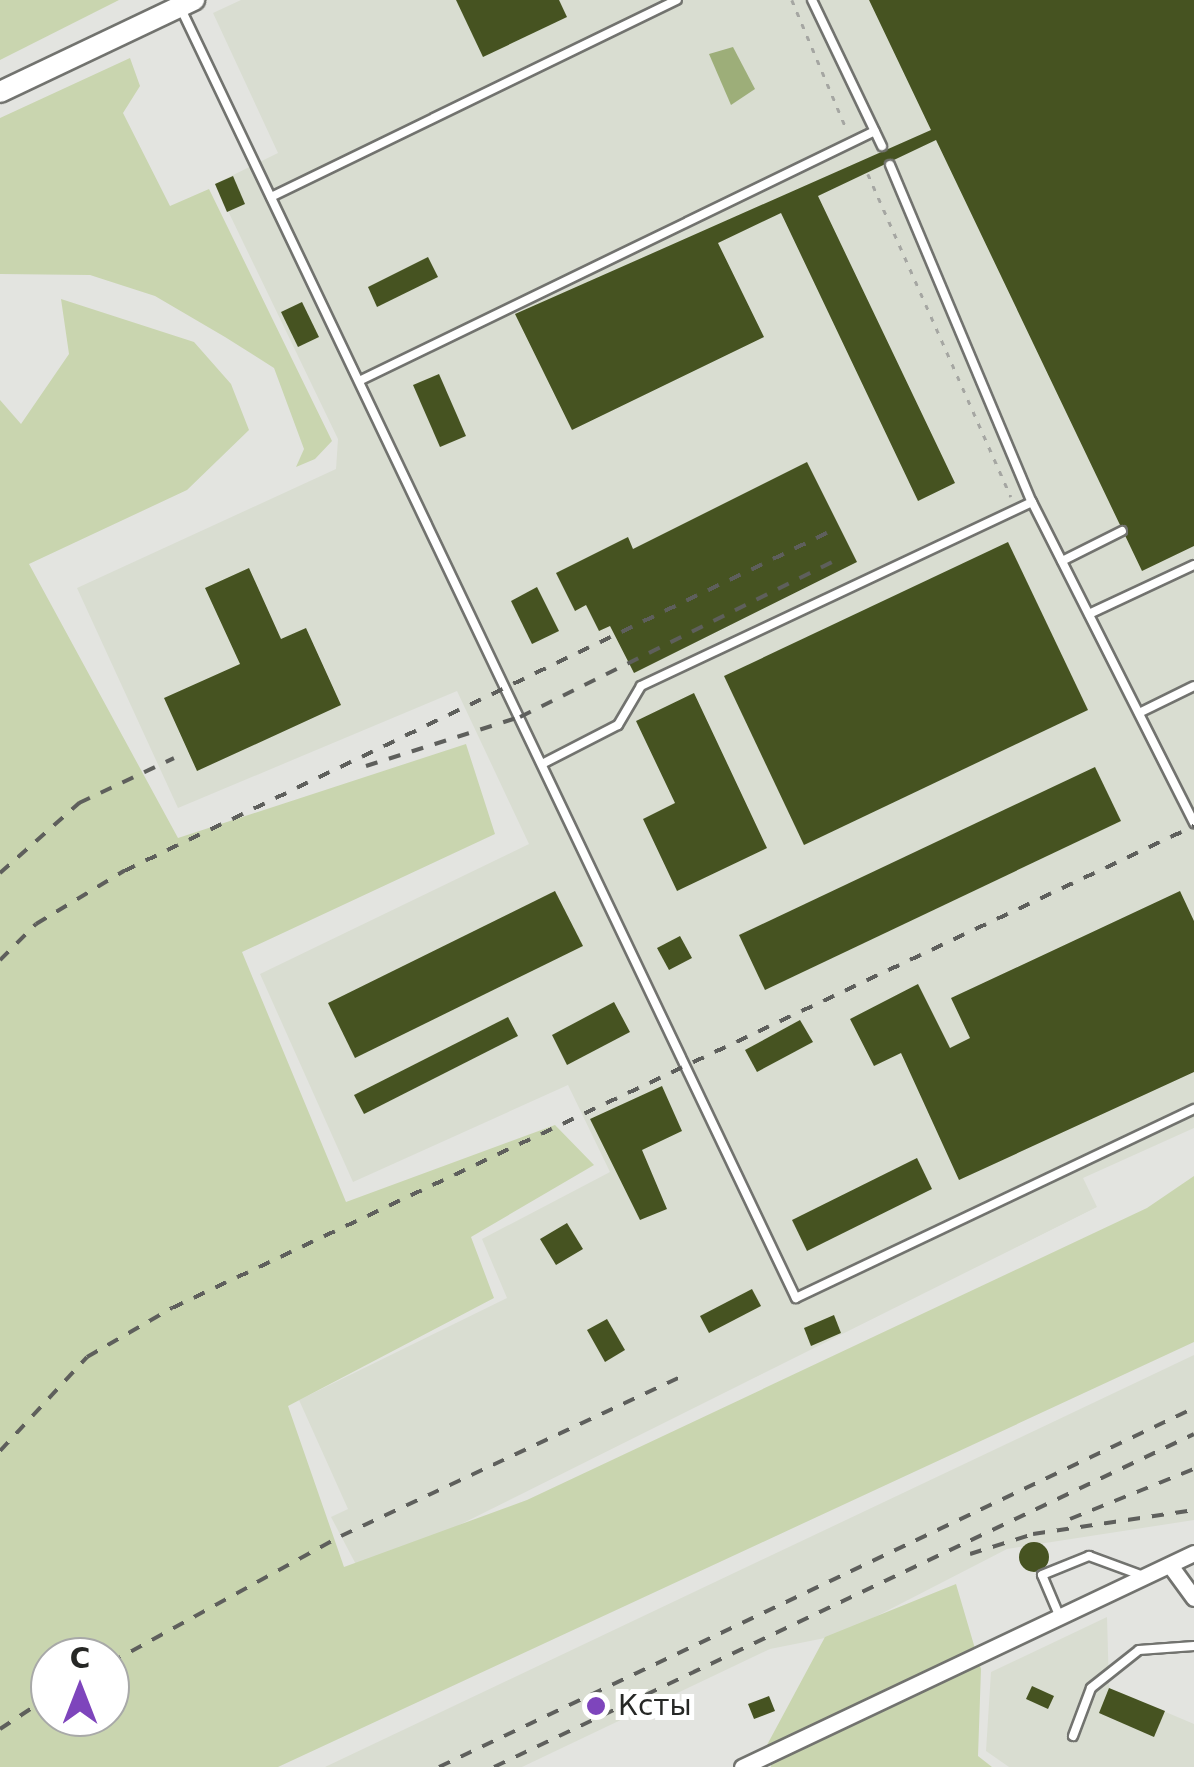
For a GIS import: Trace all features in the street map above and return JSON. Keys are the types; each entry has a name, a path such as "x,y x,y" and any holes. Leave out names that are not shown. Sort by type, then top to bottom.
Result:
{"street":[{"path":"0,92 187,3"},
{"path":"742,1767 1172,1568 1194,1553"},
{"path":"1172,1568 1194,1598"}],"lane":[{"path":"271,197 677,0"},
{"path":"812,0 882,146"},
{"path":"187,3 271,197 796,1298 1194,1109"},
{"path":"359,381 875,131"},
{"path":"890,165 1032,502 1194,823"},
{"path":"542,764 618,725 641,686 1032,502"},
{"path":"1062,561 1122,531"},
{"path":"1088,614 1194,565"},
{"path":"1138,713 1194,686"},
{"path":"1060,1619 1042,1575 1089,1556 1149,1578"},
{"path":"1073,1736 1090,1688 1124,1661 1176,1641 1194,1646"}],"path":[{"path":"792,0 853,142"},
{"path":"868,174 1016,509"}],"shaded area":[{"path":"0,0 119,0 0,60"},
{"path":"241,0 1194,0 1194,1128 1083,1178 1097,1207 361,1574 331,1517 348,1509 299,1400 507,1298 482,1239 610,1172 568,1085 353,1182 260,974 529,844 457,691 178,808 77,588 336,469 338,439 215,184 278,153 213,13"},
{"path":"733,47 755,89 731,105 709,54"},
{"path":"130,58 140,86 123,113 170,206 209,189 332,441 315,459 296,467 304,449 274,368 225,337 155,296 90,275 0,274 0,118"},
{"path":"61,299 194,342 231,384 249,430 187,490 29,564 178,838 466,744 495,834 242,952 346,1202 555,1125 594,1165 471,1237 494,1298 288,1406 344,1567 527,1500 1147,1208 1194,1176 1194,1342 278,1767 0,1767 0,400 21,424 69,354"},
{"path":"1194,1355 1194,1520 1007,1549 840,1635 770,1649 522,1767 325,1767"},
{"path":"956,1584 981,1669 978,1756 992,1767 771,1767 767,1745 825,1637"},
{"path":"1107,1617 1109,1688 1194,1724 1194,1767 1009,1767 986,1751 991,1672"}],"building":[{"path":"456,0 559,0 567,17 483,57"},
{"path":"869,0 1194,0 1194,546 1142,571 936,140 818,196 955,483 918,501 781,213 718,243 764,337 572,430 515,314 931,130"},
{"path":"233,176 245,204 227,212 215,184"},
{"path":"428,257 438,277 377,307 368,287"},
{"path":"302,302 319,337 298,347 281,312"},
{"path":"439,374 466,436 440,447 413,385"},
{"path":"807,462 857,562 634,673 610,626 599,631 586,605 575,611 556,573 628,537 633,549"},
{"path":"1008,542 1088,710 804,845 724,676"},
{"path":"249,568 281,639 306,628 341,705 197,771 164,698 240,664 205,588"},
{"path":"537,587 559,631 532,644 511,601"},
{"path":"694,693 767,848 677,891 643,819 675,803 636,721"},
{"path":"1095,767 1121,821 765,990 739,935"},
{"path":"555,891 583,946 355,1058 328,1003"},
{"path":"1180,891 1194,921 1194,1072 959,1180 901,1053 874,1066 850,1019 918,984 950,1048 970,1038 951,998"},
{"path":"680,936 692,958 669,970 657,948"},
{"path":"614,1002 630,1032 567,1065 552,1035"},
{"path":"508,1017 518,1036 364,1114 354,1095"},
{"path":"800,1020 813,1042 757,1072 745,1050"},
{"path":"662,1086 682,1131 642,1150 667,1209 640,1220 590,1119"},
{"path":"917,1158 932,1189 807,1251 792,1220"},
{"path":"567,1223 583,1249 556,1265 540,1239"},
{"path":"752,1289 761,1306 709,1333 700,1316"},
{"path":"834,1315 841,1333 811,1346 804,1328"},
{"path":"607,1319 625,1350 605,1362 587,1330"},
{"path":"1034,1542 1045,1546 1049,1557 1045,1568 1034,1572 1023,1568 1019,1557 1023,1546"},
{"path":"1032,1686 1054,1696 1048,1709 1026,1699"},
{"path":"1109,1688 1165,1711 1154,1737 1099,1713"},
{"path":"769,1696 775,1711 754,1719 748,1704"}],"railway":[{"path":"0,960 36,924 124,871 831,531"},
{"path":"366,766 520,717 841,558"},
{"path":"0,873 79,803 174,758"},
{"path":"0,1451 87,1357 172,1308 1194,826"},
{"path":"130,1652 341,1536 685,1375"},
{"path":"439,1767 1194,1408"},
{"path":"494,1767 1194,1434"},
{"path":"1070,1519 1194,1469"},
{"path":"970,1554 1033,1534 1194,1510"},
{"path":"0,1729 30,1709"}],"place":[{"name":"Ксты","path":"596,1706"}]}
